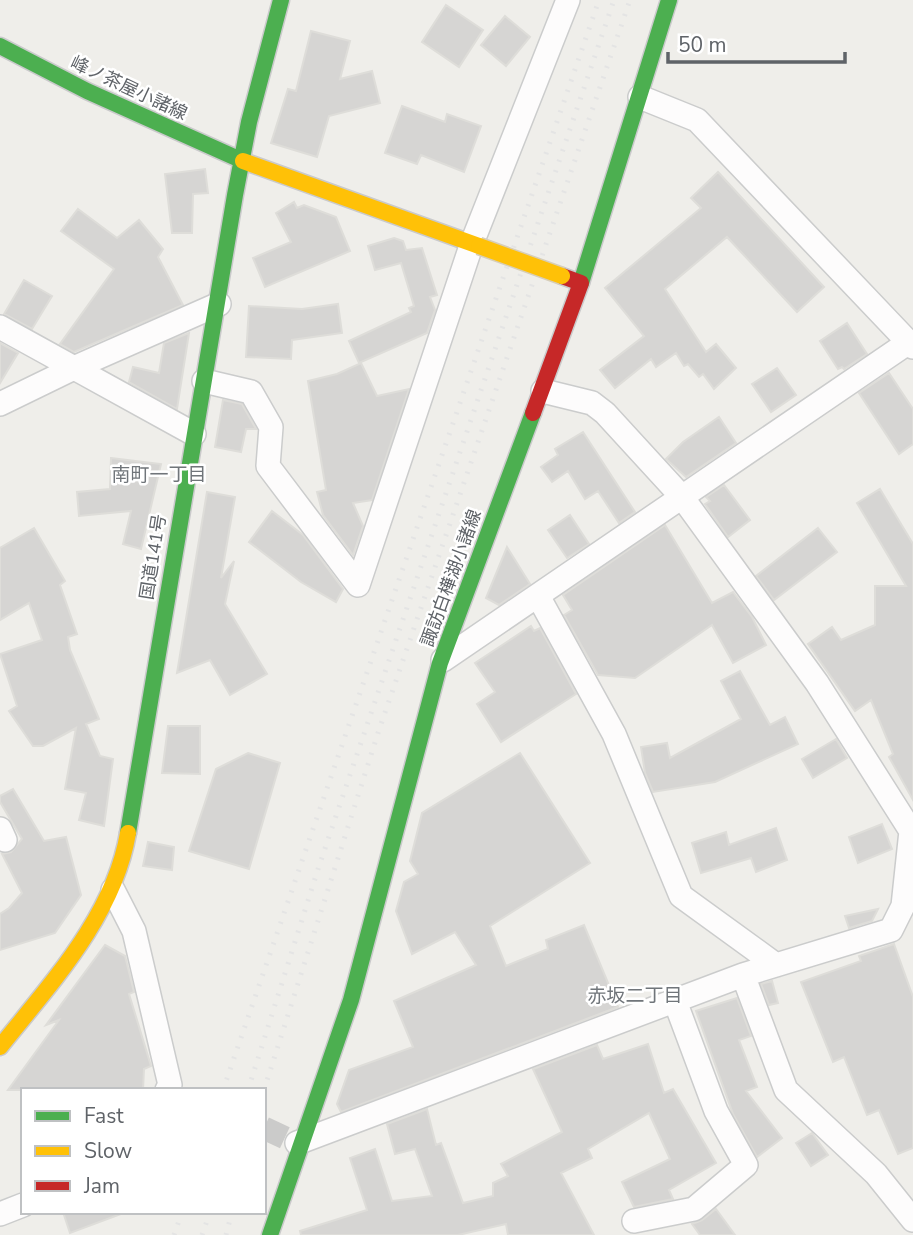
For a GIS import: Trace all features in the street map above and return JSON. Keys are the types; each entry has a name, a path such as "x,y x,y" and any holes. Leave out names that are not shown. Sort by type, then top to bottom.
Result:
{"main road":[{"name":"国道141号","path":"0,1047 79,945 114,890 124,855 249,122 281,0"},
{"name":"諏訪白樺湖小諸線","path":"270,1235 297,1143 351,1000 440,663 543,391 581,282 669,0"},
{"name":"峰ノ茶屋小諸線","path":"0,46 87,91 243,161"},
{"path":"243,161 581,282"}],"street":[{"path":"204,381 251,392 271,427 268,466 358,585 475,245 568,0"},
{"path":"440,663 682,497 911,345 697,120 640,97"},
{"path":"0,404 219,304"},
{"path":"0,327 194,434"},
{"path":"297,1143 743,975 891,930 903,906 911,831 909,818 817,683 682,497 592,403 543,391"},
{"path":"538,596 614,734 681,897 775,965"},
{"path":"114,890 134,932 170,1085 168,1088"},
{"path":"743,975 786,1090 876,1174 913,1220"},
{"path":"634,1221 694,1209 746,1165 716,1111 675,1001"},
{"path":"0,1214 21,1206"}],"building":[{"path":"446,5 483,30 459,67 422,42"},
{"path":"505,16 530,37 506,66 481,45"},
{"path":"311,31 350,41 340,79 372,71 380,103 329,116 317,157 271,143 288,89 296,91"},
{"path":"402,106 445,122 447,114 481,126 464,172 421,155 417,164 385,153"},
{"path":"205,169 208,193 193,194 192,233 172,233 165,174"},
{"path":"718,172 824,287 797,312 727,237 665,289 706,352 716,344 736,368 714,389 703,374 699,377 688,364 684,366 676,353 656,367 651,359 615,388 600,370 644,336 605,288 701,208 691,198"},
{"path":"294,202 297,208 304,205 336,217 350,251 265,287 253,258 291,242 276,213"},
{"path":"78,209 117,238 139,220 163,249 158,257 183,305 74,352 60,344 114,269 61,231"},
{"path":"394,238 403,241 406,250 422,248 437,295 430,297 435,310 427,333 359,363 349,341 411,312 409,308 414,306 401,263 375,270 368,246"},
{"path":"24,280 52,296 32,329 4,314"},
{"path":"338,304 342,333 292,340 291,359 246,357 249,306 302,309"},
{"path":"847,323 867,354 844,369 838,369 820,341"},
{"path":"189,333 177,409 129,382 133,367 159,373 164,343"},
{"path":"0,343 18,353 0,383"},
{"path":"361,363 377,396 409,389 372,500 353,503 363,526 353,555 323,515 317,492 326,490 308,381 337,374"},
{"path":"777,368 796,395 771,412 752,384"},
{"path":"889,373 913,409 913,444 899,454 859,393"},
{"path":"223,400 242,404 256,429 246,429 241,452 215,447"},
{"path":"719,417 736,443 686,477 666,459 683,442"},
{"path":"583,432 635,512 619,523 598,491 585,499 568,471 552,482 541,467 558,455 555,449"},
{"path":"111,458 161,464 141,549 123,544 131,511 79,516 77,492 110,489"},
{"path":"724,485 750,520 728,537 705,504 710,501 706,497"},
{"path":"880,489 913,544 913,800 889,757 893,754 871,700 855,711 808,644 832,627 841,640 875,625 875,586 906,586 857,503"},
{"path":"207,492 235,497 221,578 234,561 225,604 267,674 230,695 210,660 177,673"},
{"path":"272,511 303,535 343,589 336,602 301,582 249,542"},
{"path":"570,515 589,544 567,558 548,530"},
{"path":"665,525 712,603 733,592 752,617 766,645 733,663 712,625 635,678 598,675 564,615 572,610 563,595"},
{"path":"34,528 65,581 60,585 77,634 68,637 70,650 99,719 86,724 100,756 113,759 104,826 79,820 86,793 65,789 76,728 43,746 33,746 9,711 17,706 0,654 42,640 29,603 0,620 0,548"},
{"path":"818,528 837,552 774,600 756,576"},
{"path":"507,547 530,584 499,605 486,598"},
{"path":"531,626 534,631 540,628 576,694 501,742 477,704 495,692 475,663"},
{"path":"740,671 770,725 785,717 798,744 715,782 653,792 645,773 641,747 667,743 670,758 741,719 721,681"},
{"path":"168,726 200,726 200,774 162,773"},
{"path":"836,739 847,758 813,778 802,759"},
{"path":"248,753 280,763 249,869 189,851 216,769"},
{"path":"520,753 590,863 490,926 506,966 548,949 546,940 584,925 618,1007 341,1112 337,1104 349,1070 413,1047 394,1001 476,965 455,932 412,954 396,911 404,882 418,874 410,861 422,813"},
{"path":"13,789 44,841 66,837 81,895 55,933 0,950 0,914 22,893 2,854 11,852 22,839 0,802 0,796"},
{"path":"882,824 892,849 858,863 849,837"},
{"path":"776,828 787,860 756,872 751,858 701,873 692,843 726,832 729,845"},
{"path":"148,842 174,847 172,870 143,866"},
{"path":"878,909 872,921 849,928 845,916"},
{"path":"894,944 913,997 913,1148 898,1154 879,1110 867,1115 844,1057 833,1062 801,982 861,961 859,956"},
{"path":"105,945 125,956 134,992 129,994 151,1066 144,1069 143,1088 8,1090 59,1020 46,1025"},
{"path":"772,981 778,1003 769,1005 761,984"},
{"path":"737,998 751,1036 739,1040 757,1087 746,1091 782,1138 757,1157 733,1114 696,1011"},
{"path":"648,1044 664,1093 673,1089 716,1163 669,1190 673,1199 634,1207 622,1182 670,1159 649,1113 588,1149 592,1158 561,1173 594,1235 508,1235 506,1224 458,1235 301,1235 300,1231 367,1210 350,1158 375,1149 392,1201 432,1196 415,1149 395,1154 387,1124 427,1109 436,1145 441,1143 463,1203 493,1196 493,1183 508,1176 501,1164 562,1132 533,1069 597,1045 603,1059"},
{"path":"812,1133 828,1155 811,1166 796,1143"},
{"path":"716,1209 735,1235 700,1235 692,1224"},
{"path":"64,1214 121,1214 70,1233"}],"tunnel":[{"path":"266,1129 294,1142"}],"railway":[{"path":"224,1088 599,0"},
{"path":"249,1088 319,866 614,0"},
{"path":"265,1088 378,733 630,0"},
{"path":"174,1235 181,1214"},
{"path":"202,1235 209,1214"},
{"path":"226,1235 231,1214"}],"traffic: fast":[{"path":"128,833 235,195 249,122 281,0"},
{"path":"581,283 669,0"},
{"path":"0,46 87,91 243,161"},
{"path":"270,1235 351,1000 440,663 533,413"}],"traffic: slow":[{"path":"243,161 479,246"},
{"path":"479,246 562,276"},
{"path":"0,1047 59,973 95,920 121,863 128,833"}],"traffic: jam":[{"path":"533,413 581,283 562,276"}],"district":[{"name":"南町一丁目","path":"159,475"},
{"name":"赤坂二丁目","path":"635,996"}]}
